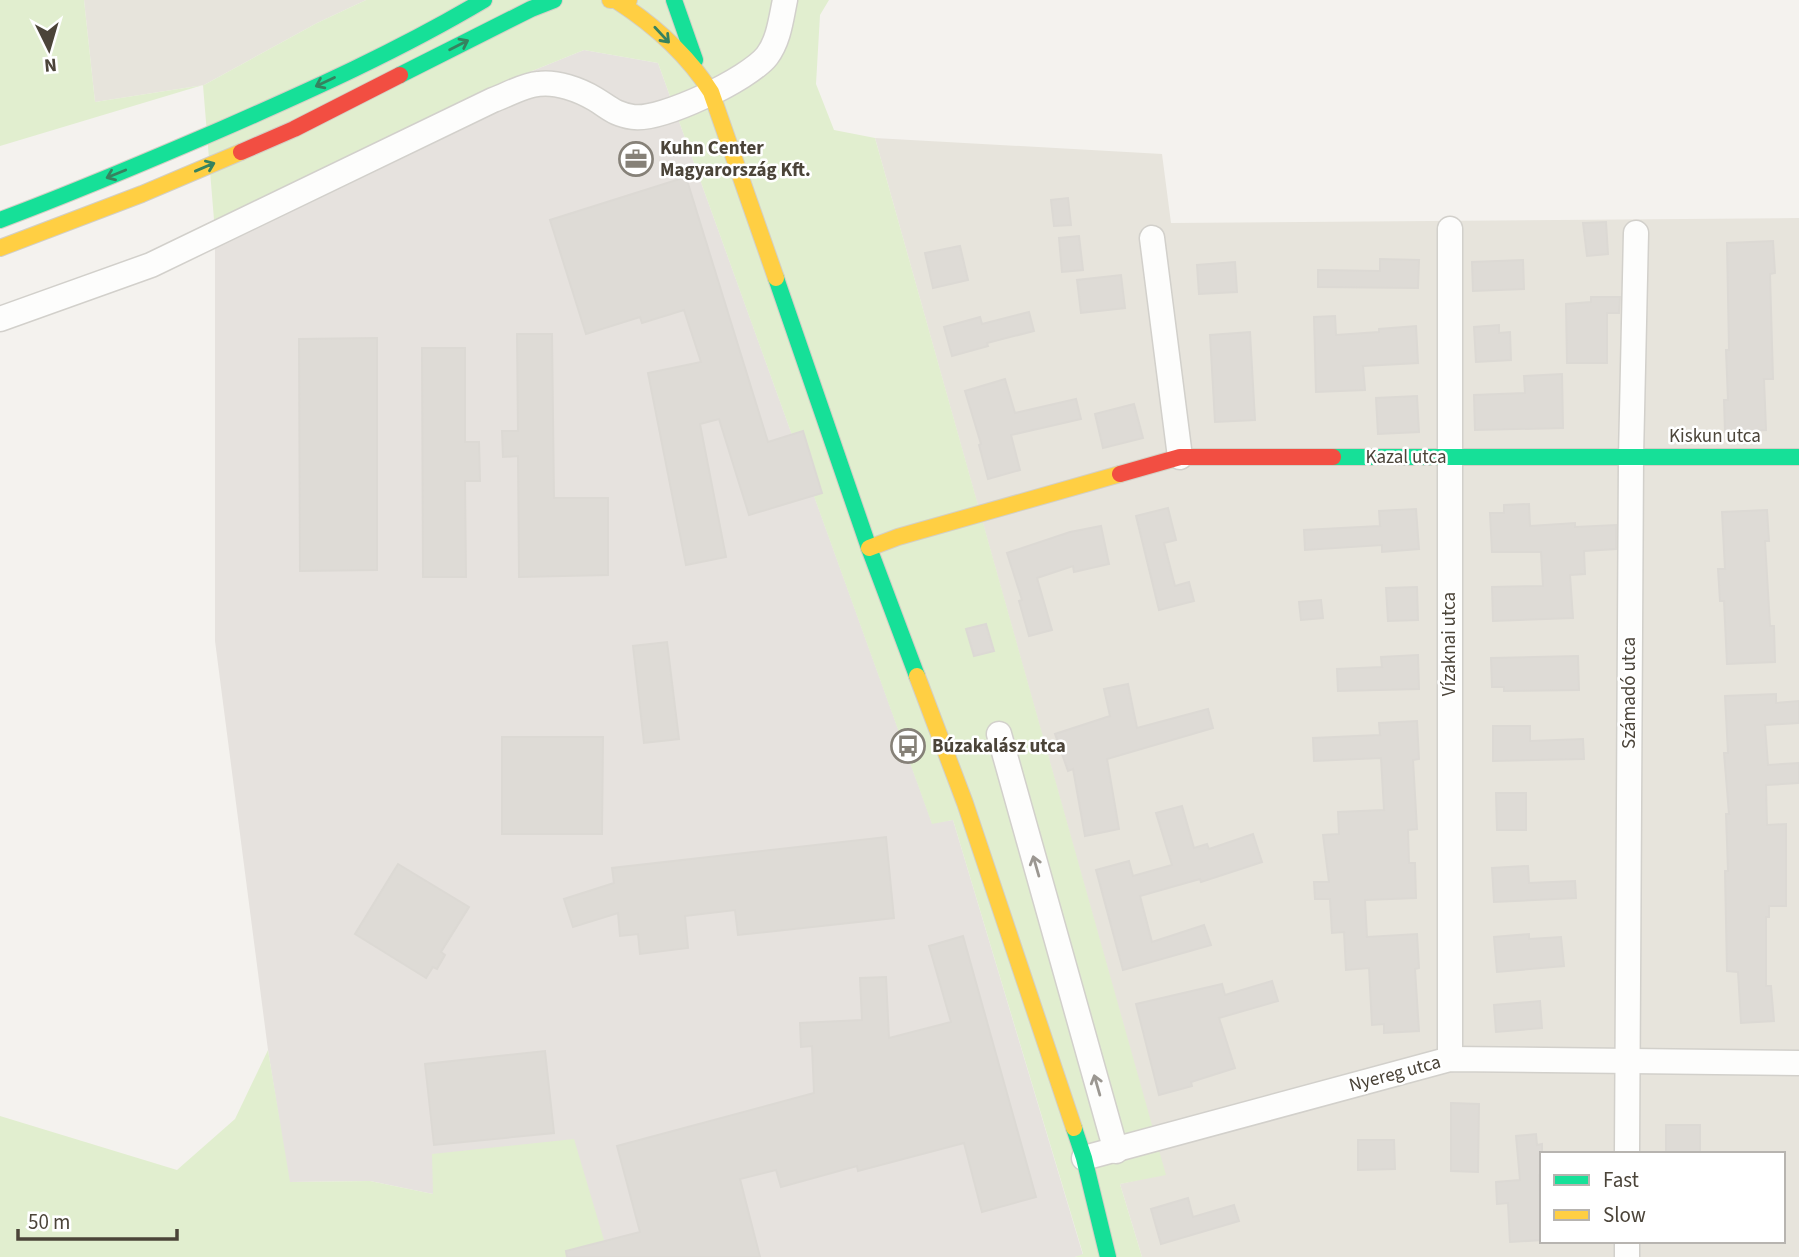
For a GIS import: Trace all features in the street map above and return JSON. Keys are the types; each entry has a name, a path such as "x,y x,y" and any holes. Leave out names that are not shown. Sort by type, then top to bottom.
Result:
{"street":[{"path":"0,220 280,104 387,53 484,0"},
{"path":"0,248 142,194 294,129 531,9 554,0"},
{"path":"610,0 629,0"},
{"path":"674,0 869,548 965,803 1084,1158 1108,1257"},
{"path":"0,318 151,265 493,100 538,83 566,87 595,99 613,113 636,118 661,114 706,84 750,72 767,55 779,33 785,0"},
{"path":"617,1 652,24 706,84"},
{"name":"Vízaknai utca","path":"1450,229 1450,1059"},
{"name":"Számadó utca","path":"1626,1152 1631,457 1636,233"},
{"path":"1152,238 1180,457"},
{"name":"Kazal utca","path":"869,548 898,537 1180,457 1631,457"},
{"name":"Kiskun utca","path":"1631,457 1799,457"},
{"path":"999,734 1115,1151"},
{"name":"Nyereg utca","path":"1084,1158 1450,1059 1799,1063"}],"shaded area":[{"path":"84,0 366,0 317,23 204,85 95,102"},
{"path":"584,50 658,63 932,823 953,820 1083,1255 609,1257 433,1194 370,1181 289,1182 268,1050 215,641 215,232 505,82"},
{"path":"875,138 1162,154 1171,223 1799,218 1799,1257 1142,1257 1120,1184 1165,1174"}],"green space":[{"path":"0,0 84,0 95,102 202,85 0,146"},
{"path":"366,0 829,0 820,15 816,84 834,130 875,138 1166,1175 1120,1184 1142,1257 1075,1257 1083,1254 953,820 932,824 658,63 584,50 505,82 215,232 203,85 317,23"},
{"path":"268,1050 290,1182 370,1181 433,1194 432,1154 574,1139 609,1257 0,1257 0,1116 177,1170 235,1119"}],"building":[{"path":"686,177 768,442 803,431 822,493 749,515 719,419 700,424 726,557 686,565 648,373 701,362 684,310 642,323 640,317 586,334 550,220"},
{"path":"1068,198 1071,225 1054,226 1051,200"},
{"path":"1606,222 1608,254 1587,256 1583,223"},
{"path":"1079,236 1083,270 1062,272 1059,238"},
{"path":"1773,241 1775,273 1770,274 1773,379 1764,379 1766,430 1725,432 1724,400 1728,400 1726,350 1729,350 1727,243"},
{"path":"960,246 968,280 933,288 925,253"},
{"path":"1380,259 1419,260 1418,288 1318,287 1318,270 1380,271"},
{"path":"1523,260 1524,289 1473,291 1472,262"},
{"path":"1235,262 1237,292 1199,294 1197,265"},
{"path":"1121,275 1125,308 1081,313 1077,280"},
{"path":"1591,297 1620,297 1619,313 1607,313 1607,363 1567,363 1566,304 1591,302"},
{"path":"1029,312 1034,331 987,343 988,346 952,356 944,327 980,317 982,324"},
{"path":"1335,316 1336,335 1416,326 1418,363 1363,366 1365,390 1316,392 1314,317"},
{"path":"1499,325 1499,333 1510,332 1511,360 1476,362 1474,327"},
{"path":"1250,332 1255,420 1215,422 1210,335"},
{"path":"517,334 552,334 554,498 608,498 608,575 519,577 518,456 503,457 502,431 518,431"},
{"path":"377,338 377,570 300,571 299,339"},
{"path":"422,348 465,348 465,442 479,442 480,481 465,481 466,577 423,577"},
{"path":"1562,374 1563,428 1475,430 1474,395 1525,393 1524,376"},
{"path":"1005,379 1015,413 1076,399 1081,419 1011,435 1020,470 988,479 965,391"},
{"path":"1417,396 1419,432 1378,434 1376,398"},
{"path":"1134,404 1143,438 1103,448 1095,414"},
{"path":"1529,504 1530,526 1575,523 1575,527 1616,525 1616,549 1584,551 1585,574 1570,575 1573,618 1493,621 1492,587 1543,586 1541,552 1492,552 1490,513 1504,513 1504,505"},
{"path":"1168,508 1176,540 1164,543 1175,586 1189,582 1194,601 1159,610 1136,516"},
{"path":"1416,509 1419,549 1382,552 1382,545 1305,550 1304,530 1380,526 1379,511"},
{"path":"1767,510 1769,541 1765,541 1775,662 1727,664 1724,601 1720,601 1718,569 1725,569 1722,512"},
{"path":"1101,526 1109,564 1074,572 1073,566 1037,578 1052,630 1029,636 1019,601 1022,600 1007,553 1070,532"},
{"path":"1417,587 1418,620 1388,621 1386,588"},
{"path":"1321,600 1323,618 1301,620 1299,602"},
{"path":"986,624 994,651 974,656 966,629"},
{"path":"667,642 679,739 644,743 633,646"},
{"path":"1418,655 1419,689 1338,691 1337,669 1382,667 1381,657"},
{"path":"1578,656 1579,690 1504,691 1504,687 1492,687 1491,658"},
{"path":"1128,684 1137,728 1208,709 1213,728 1107,759 1119,829 1085,836 1073,769 1068,771 1055,734 1110,716 1104,689"},
{"path":"1776,694 1776,703 1799,701 1799,723 1765,725 1768,765 1799,763 1799,783 1766,785 1767,825 1786,824 1786,906 1769,906 1769,917 1766,917 1766,986 1771,986 1774,1021 1741,1023 1738,972 1727,971 1725,871 1728,871 1726,814 1729,814 1724,753 1728,753 1725,696"},
{"path":"1417,721 1419,759 1413,760 1417,829 1408,830 1409,863 1415,863 1416,898 1365,900 1367,937 1417,934 1419,968 1415,969 1419,1031 1384,1033 1384,1024 1372,1025 1369,968 1346,970 1344,932 1332,933 1330,899 1315,899 1314,882 1329,882 1323,835 1339,834 1338,812 1384,810 1381,758 1314,761 1313,738 1380,735 1379,723"},
{"path":"1493,726 1530,726 1530,741 1583,739 1584,759 1493,761"},
{"path":"502,737 603,737 602,834 502,834"},
{"path":"1496,793 1526,793 1526,830 1497,830"},
{"path":"1182,806 1194,848 1207,844 1209,849 1253,834 1262,862 1201,882 1200,879 1140,896 1152,942 1204,925 1211,945 1123,970 1096,870 1129,861 1133,876 1172,865 1156,813"},
{"path":"886,837 894,918 738,935 735,910 685,916 688,948 640,954 638,934 620,936 618,913 573,927 564,899 614,883 612,868"},
{"path":"398,864 469,907 441,952 445,955 437,969 433,967 426,978 355,934"},
{"path":"1528,866 1529,883 1575,881 1576,898 1494,902 1492,868"},
{"path":"1529,934 1529,939 1561,937 1564,966 1497,972 1494,937"},
{"path":"963,936 1036,1197 982,1212 964,1143 858,1171 857,1166 781,1187 776,1170 740,1179 760,1257 567,1257 566,1251 640,1232 617,1146 814,1093 812,1046 801,1047 800,1023 862,1020 860,978 886,977 889,1038 951,1022 929,946"},
{"path":"1272,981 1278,1001 1219,1018 1235,1068 1191,1082 1192,1086 1159,1095 1136,1004 1222,984 1225,995"},
{"path":"1540,1001 1542,1028 1496,1032 1494,1005"},
{"path":"545,1051 554,1133 434,1145 425,1064"},
{"path":"1451,1103 1479,1104 1478,1172 1451,1171"},
{"path":"1666,1125 1700,1125 1700,1152 1666,1152"},
{"path":"1536,1134 1537,1145 1542,1144 1539,1175 1540,1240 1510,1242 1508,1203 1497,1204 1496,1182 1520,1180 1516,1136"},
{"path":"1358,1140 1394,1140 1395,1169 1358,1170"},
{"path":"1188,1198 1193,1217 1234,1205 1239,1221 1161,1244 1151,1209"}],"traffic: fast":[{"path":"0,220 289,99 388,53 484,0"},
{"path":"400,75 554,0"},
{"path":"674,0 695,60"},
{"path":"776,278 869,548 917,676"},
{"path":"1333,457 1799,457"},
{"path":"1074,1128 1108,1257"}],"traffic: slow":[{"path":"610,0 629,0"},
{"path":"617,1 669,41 711,92 776,278"},
{"path":"0,248 142,194 241,152"},
{"path":"869,548 898,537 1120,474"},
{"path":"917,676 965,803 1074,1128"}],"traffic: jam":[{"path":"241,152 294,129 400,75"},
{"path":"1120,474 1180,457 1333,457"}],"place":[{"name":"Kuhn Center Magyarország Kft.","path":"636,159"},
{"name":"Búzakalász utca","path":"908,746"}]}
